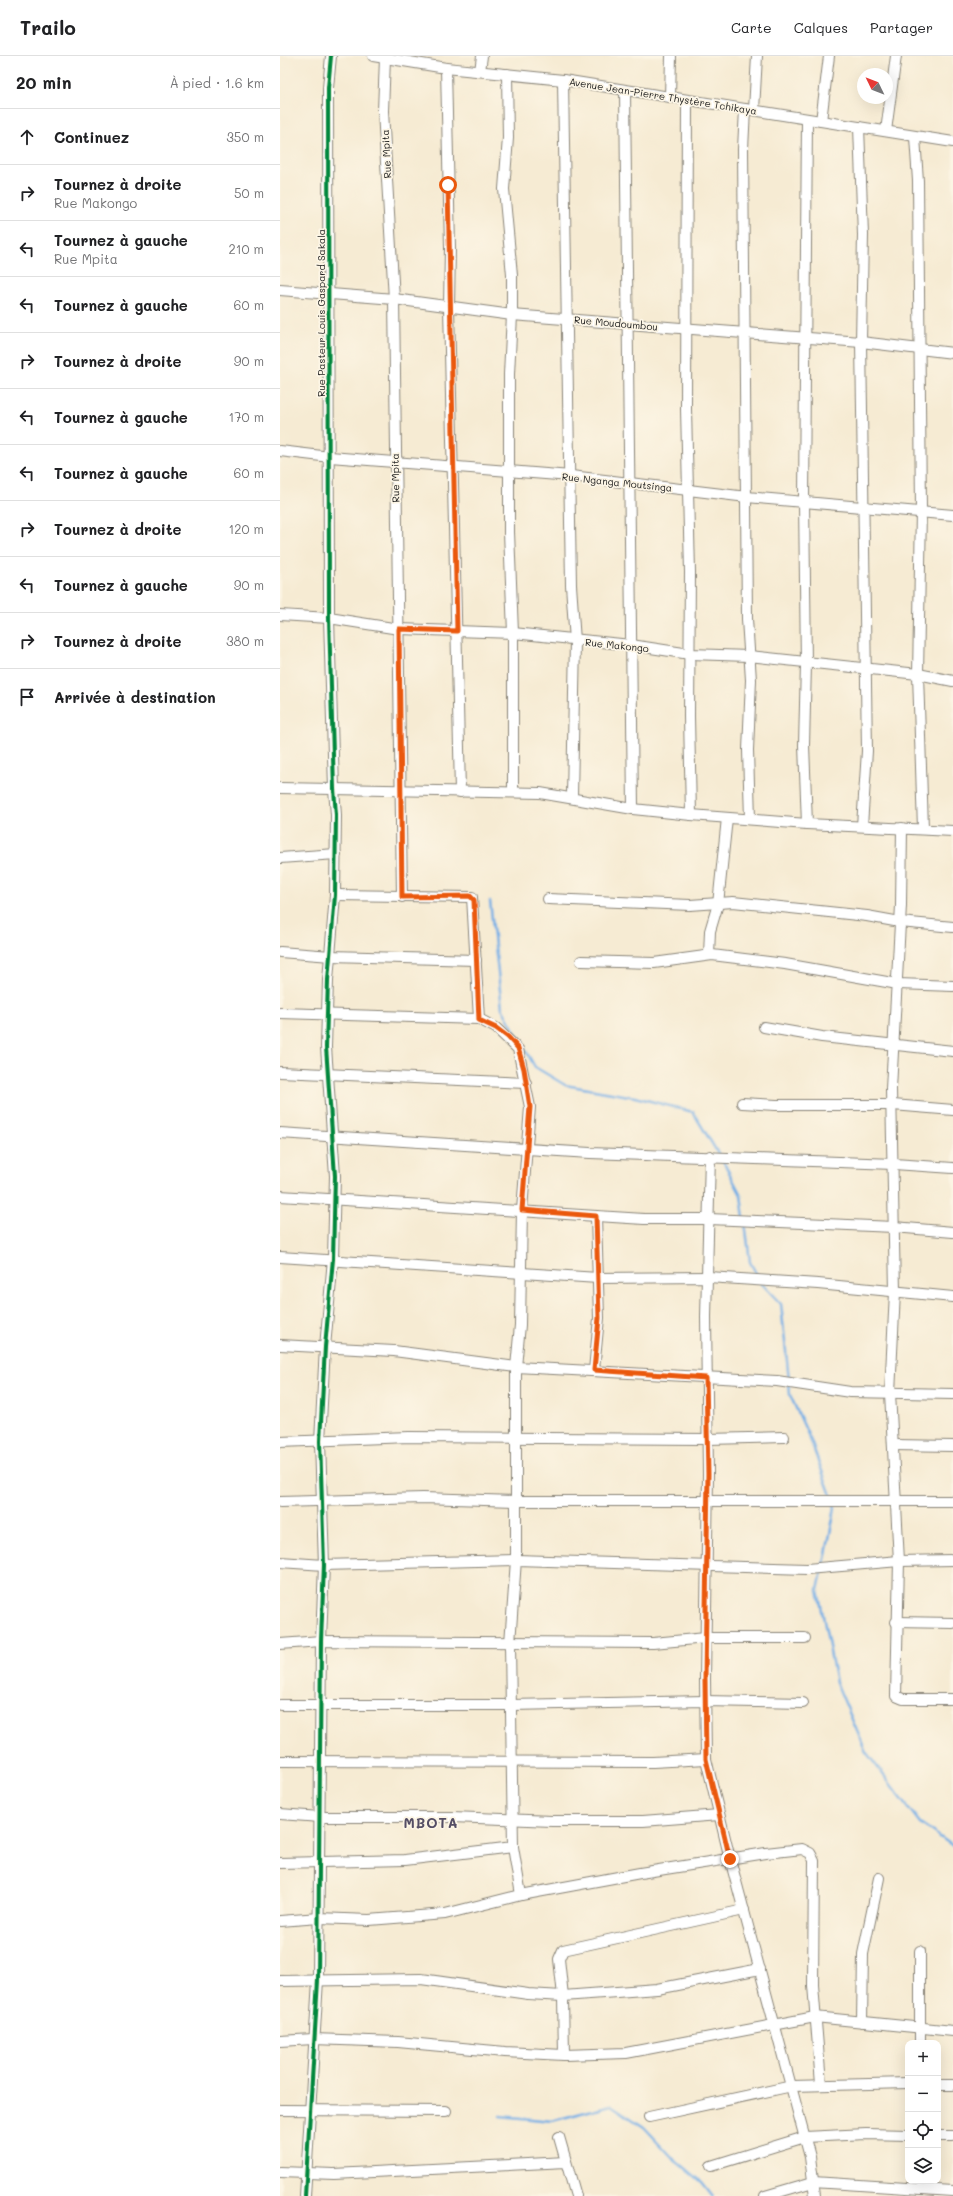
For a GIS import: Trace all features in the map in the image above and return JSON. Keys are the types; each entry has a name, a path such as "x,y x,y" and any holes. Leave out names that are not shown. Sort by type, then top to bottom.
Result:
{"street":[{"name":"Rue Pasteur Louis Gaspard Sakala","path":"305,2196 311,2111 313,2039 318,1980 321,1641 324,1565 320,1441 325,1347 333,1259 335,1199 335,1176 327,1075 327,1015 336,896 336,815 329,618 330,457 328,88 331,56"},
{"name":"Avenue Jean-Pierre Thystère Tchikaya","path":"372,56 446,68 563,80 953,142"},
{"path":"480,71 482,56"},
{"path":"670,97 671,56"},
{"path":"750,819 748,750 751,680 749,656 748,497 744,333 743,149 757,56"},
{"path":"821,121 829,56"},
{"path":"886,131 896,56"},
{"name":"Rue Mpita","path":"385,58 383,111 394,299 402,897"},
{"path":"446,68 450,248 449,307 460,792"},
{"path":"507,74 508,138 504,189 512,275 512,315 509,374 511,472 509,532 513,633 513,791"},
{"path":"563,80 572,585 575,641 572,797"},
{"path":"625,91 626,324 633,809"},
{"path":"687,100 686,329 691,815"},
{"path":"806,824 804,745 806,664 804,501 807,119"},
{"path":"859,127 863,235 861,342 862,508 867,751 862,826"},
{"path":"915,137 918,181 921,511 918,674 923,828"},
{"name":"Rue Moudoumbou","path":"280,290 394,299 512,315 861,342 953,353"},
{"name":"Rue Nganga Moutsinga","path":"280,451 330,457 571,476 748,497 804,501 862,508 953,514"},
{"name":"Rue Makongo","path":"280,615 329,618 399,629 513,633 690,654 749,656 806,664 918,674 953,681"},
{"path":"280,788 460,792 513,791 572,797 633,809 691,815 806,824 923,828 953,831"},
{"path":"709,956 710,931 718,904 727,818"},
{"path":"902,828 898,984 891,1089 893,1105 894,1164 892,1201 895,1292 890,1393 897,1502 898,1561 896,1696 903,1699 953,1699"},
{"path":"280,858 336,854"},
{"path":"336,896 472,897 479,1020"},
{"path":"548,899 608,903 718,904 733,902 868,916 900,922 953,927"},
{"path":"280,952 331,956 476,960"},
{"path":"581,961 654,963 709,956 785,964 898,984 953,986"},
{"path":"280,1013 479,1020 496,1028 518,1048 530,1107 522,1210 520,1325 516,1367 516,1560 510,1643 513,1847 521,1895"},
{"path":"764,1027 895,1046 953,1051"},
{"path":"280,1072 526,1083"},
{"path":"742,1102 776,1106 893,1105 953,1110"},
{"path":"280,1133 590,1153 710,1156 953,1168"},
{"path":"710,1156 706,1378 708,1439 708,1566 705,1701 706,1759 730,1859 805,2137 815,2196"},
{"path":"280,1196 522,1210 644,1219 708,1219 894,1227 953,1232"},
{"path":"594,1370 599,1318 596,1216"},
{"path":"280,1257 333,1259 369,1264 521,1271 598,1278 708,1277 953,1297"},
{"path":"280,1344 394,1351 516,1367 777,1381 850,1392 953,1394"},
{"path":"280,1442 409,1437 708,1439 784,1437"},
{"path":"894,1444 953,1446"},
{"path":"280,1502 423,1498 516,1501 953,1501"},
{"path":"280,1562 324,1565 516,1560 807,1569 898,1561 953,1560"},
{"path":"896,1622 953,1623"},
{"path":"280,1644 321,1641 653,1643 706,1638 805,1638"},
{"path":"280,1705 511,1705 705,1701 803,1703"},
{"path":"280,1761 653,1762 706,1759"},
{"path":"280,1814 320,1817 513,1819 552,1822 643,1821 719,1816"},
{"path":"280,1863 405,1860 513,1847"},
{"path":"280,1921 319,1918 369,1920 445,1914 521,1895 640,1873 766,1853 802,1849 810,1853 814,1860 812,1985 821,2084"},
{"path":"862,2022 863,1954 879,1878"},
{"path":"564,2055 563,1996 559,1959 563,1950 744,1910"},
{"path":"920,1951 920,2040"},
{"path":"280,1981 421,1979 528,1994 563,1996 657,1989 760,1969"},
{"path":"280,2041 313,2039 398,2042 505,2052 564,2055 626,2054 815,2017 953,2030"},
{"path":"649,2118 792,2086 821,2084 905,2084"},
{"path":"941,2084 953,2085"},
{"path":"280,2110 446,2111"},
{"path":"711,2166 805,2137 866,2134 905,2135"},
{"path":"941,2136 953,2136"},
{"path":"559,2137 576,2196"},
{"path":"280,2172 306,2171 334,2174 566,2162"},
{"path":"765,2196 813,2182 953,2191"}],"waterway":[{"path":"490,901 502,1008 535,1067 565,1085 635,1097 693,1112 719,1155"},
{"path":"723,1161 741,1195 744,1218"},
{"path":"745,1222 750,1262 758,1277"},
{"path":"761,1283 781,1304 789,1380"},
{"path":"789,1385 790,1395 810,1439 832,1498"},
{"path":"824,1564 835,1508 834,1504"},
{"path":"822,1571 818,1590 836,1682 866,1752 920,1823 953,1846"},
{"path":"500,2116 552,2121 611,2105 644,2127 672,2157 702,2182 713,2196"}],"cycle path":[{"path":"305,2196 318,1980 321,1641 324,1565 320,1441 325,1347 333,1259 335,1176 326,1047 328,980 335,895 336,815 329,618 328,88 331,56"}],"district":[{"name":"MBOTA","path":"431,1822"}],"route":[{"path":"448,185 450,248 449,307 457,631 399,629 402,897 470,896 474,900 479,1020 496,1028 508,1037 518,1048 524,1069 530,1107 522,1210 596,1216 599,1318 594,1370 706,1378 708,1439 708,1572 705,1679 706,1759 730,1859"}]}
